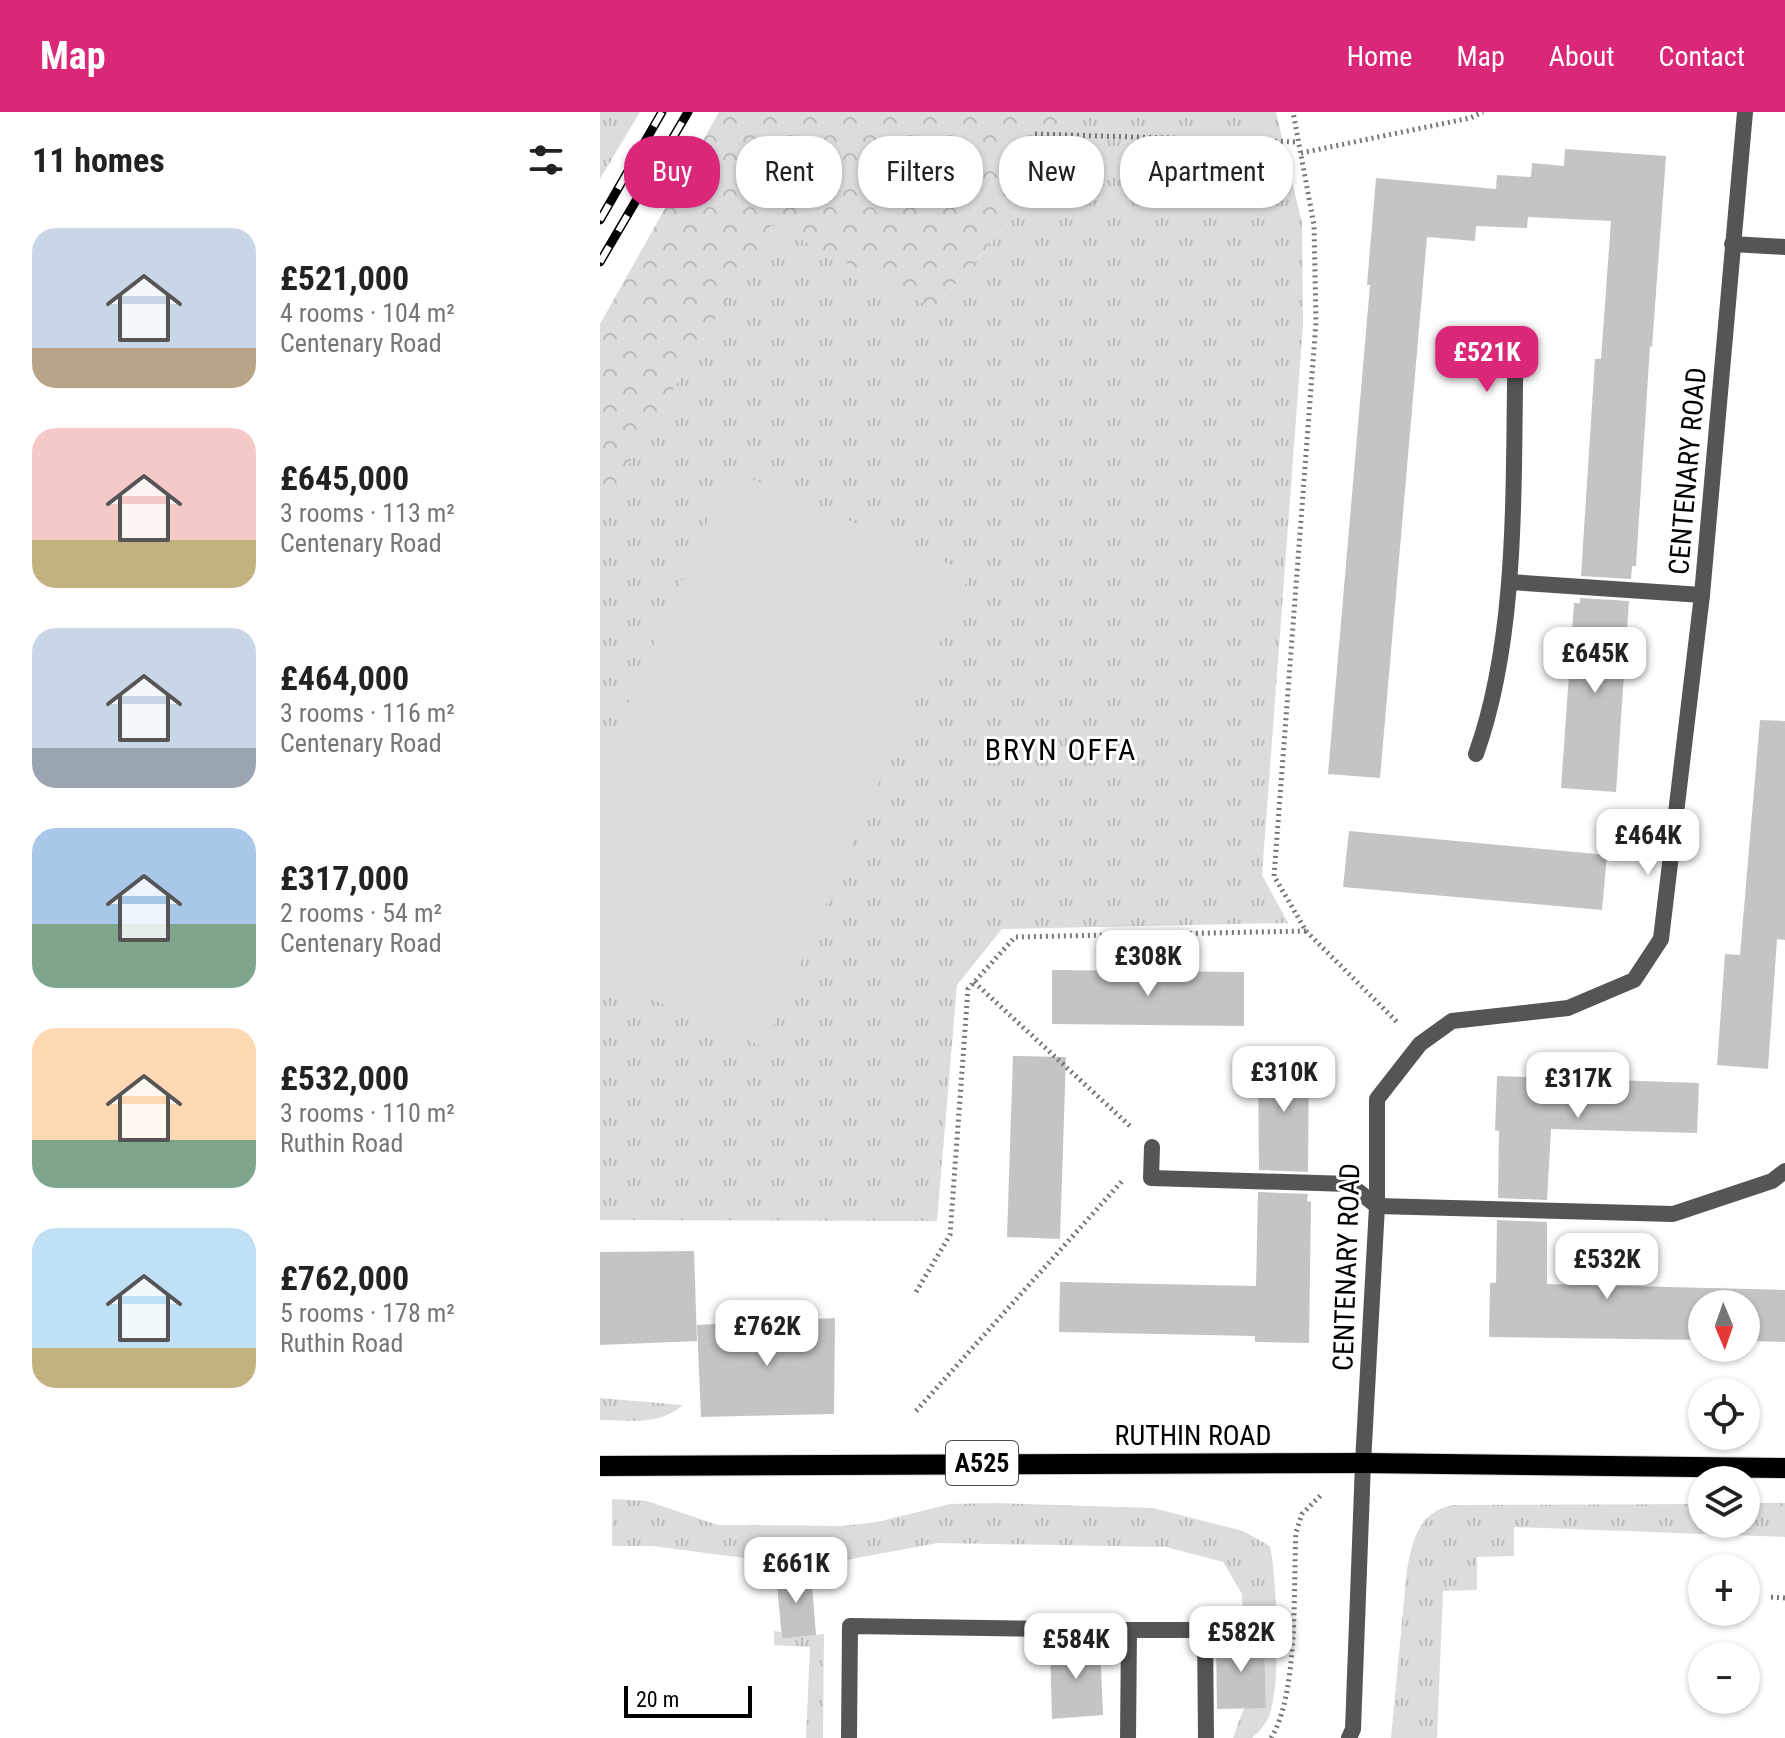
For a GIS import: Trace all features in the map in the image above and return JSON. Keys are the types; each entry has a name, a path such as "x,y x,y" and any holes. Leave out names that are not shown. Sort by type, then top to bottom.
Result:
{"main road":[{"name":"RUTHIN ROAD","path":"600,1466 1363,1463 1785,1468"}],"street":[{"name":"CENTENARY ROAD","path":"1349,1738 1353,1729 1377,1206 1377,1099 1420,1044 1452,1021 1568,1008 1634,980 1661,939 1702,595 1745,112"},
{"path":"1732,244 1785,247"},
{"path":"1476,754 1490,715 1510,582 1516,336"},
{"path":"1510,582 1702,595"},
{"path":"1152,1147 1151,1178 1349,1184 1377,1206 1673,1214 1772,1181 1785,1171"},
{"path":"849,1738 850,1626 1205,1630 1206,1738"},
{"path":"1128,1738 1129,1630"}],"path":[{"path":"1293,112 1314,225 1316,322 1274,876 1306,931 1420,1044"},
{"path":"1301,153 1470,118 1483,112"},
{"path":"1035,134 1298,142"},
{"path":"916,1292 950,1235 968,989 1015,937 1306,931"},
{"path":"974,982 1152,1147"},
{"path":"916,1411 1125,1178 1151,1178"},
{"path":"1271,1738 1280,1724 1286,1701 1296,1532 1302,1514 1315,1500 1363,1463"},
{"path":"1771,1597 1785,1598"}],"green space":[{"path":"600,112 640,112 624,136 600,179"},
{"path":"719,112 1063,112 1052,136 999,136 999,208 1018,208 934,309 772,224 600,512 600,324 665,208 720,208 720,136 706,136"},
{"path":"1063,112 1276,112 1282,136 1120,136 1120,208 1293,208 1293,185 1302,223 1303,325 1262,875 1288,923 1002,929 957,985 937,1221 600,1220 600,512 772,223 934,309 1018,208 1104,208 1104,136 1052,136"},
{"path":"730,469 970,573 764,1047 600,977 600,768"},
{"path":"600,1398 683,1405 654,1419 600,1420"},
{"path":"612,1499 647,1501 718,1525 841,1526 877,1522 950,1504 995,1503 1153,1508 1243,1531 1270,1546 1277,1655 1269,1716 1252,1738 1233,1738 1244,1708 1266,1707 1264,1639 1244,1640 1242,1594 1223,1562 1166,1547 938,1543 824,1564 775,1562 652,1546 612,1546"},
{"path":"1760,1503 1785,1503 1785,1537 1760,1536"},
{"path":"1688,1504 1688,1533 1514,1527 1514,1556 1477,1557 1477,1590 1443,1591 1437,1738 1391,1738 1407,1569 1412,1547 1425,1520 1452,1505"},
{"path":"774,1631 781,1632 782,1639 824,1634 823,1738 806,1738 810,1647 774,1645"}],"building":[{"path":"1565,149 1666,156 1636,566 1632,566 1631,579 1581,576 1595,359 1601,359 1611,221 1528,217 1527,228 1476,226 1475,241 1427,237 1380,778 1328,774 1370,285 1367,285 1376,178 1496,189 1497,175 1531,177 1532,163 1564,166"},
{"path":"1580,598 1629,601 1616,792 1561,788 1574,603 1580,603"},
{"path":"1760,720 1785,721 1785,940 1777,939 1768,1069 1717,1065 1725,954 1740,955"},
{"path":"1349,831 1607,855 1602,910 1343,887"},
{"path":"1052,970 1244,972 1244,1026 1052,1024"},
{"path":"1013,1056 1066,1057 1060,1239 1007,1237"},
{"path":"1258,1058 1309,1058 1308,1172 1259,1170"},
{"path":"1497,1076 1699,1083 1697,1133 1551,1129 1547,1200 1498,1198 1499,1131 1495,1130"},
{"path":"1258,1192 1308,1194 1307,1201 1311,1202 1309,1343 1255,1342 1255,1336 1059,1332 1060,1282 1256,1286"},
{"path":"1497,1220 1547,1222 1547,1284 1785,1290 1785,1342 1760,1341 1760,1290 1688,1290 1688,1340 1489,1337 1490,1283 1496,1283"},
{"path":"694,1251 697,1341 600,1345 600,1252"},
{"path":"835,1318 834,1414 701,1417 697,1325"},
{"path":"811,1572 816,1635 782,1639 776,1574"},
{"path":"1264,1639 1266,1708 1217,1709 1216,1640"},
{"path":"1100,1644 1103,1715 1052,1719 1050,1646"}],"railway":[{"path":"600,220 662,112"},
{"path":"600,262 688,112"}],"district":[{"name":"BRYN OFFA","path":"1061,750"}]}
